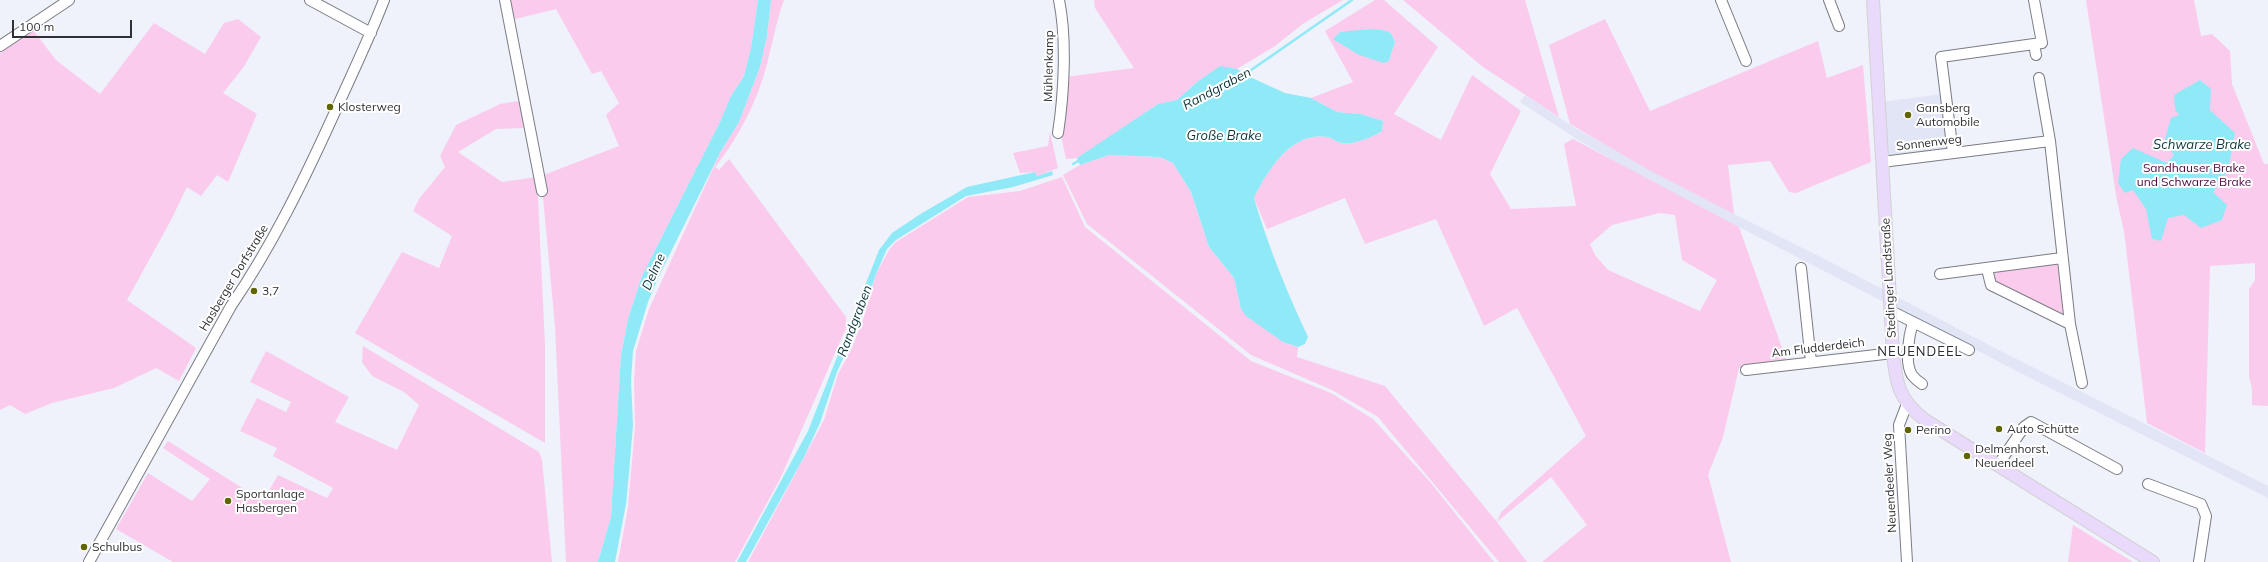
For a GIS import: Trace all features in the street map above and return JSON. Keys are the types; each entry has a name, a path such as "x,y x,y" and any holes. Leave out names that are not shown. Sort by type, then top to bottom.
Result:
{"main road":[{"name":"Stedinger Landstraße","path":"1873,0 1893,353 1897,382 1907,404 1926,420 2153,562"}],"street":[{"path":"0,46 68,0"},
{"path":"310,0 371,33"},
{"name":"Hasberger Dorfstraße","path":"89,562 224,319 278,230 309,169 371,33 384,0"},
{"path":"506,0 542,191"},
{"name":"Mühlenkamp","path":"1058,133 1061,112 1063,20 1059,0"},
{"path":"1721,0 1746,61"},
{"path":"1829,0 1839,26"},
{"path":"1953,153 1941,57 2042,43 2034,0"},
{"path":"2034,44 2036,55"},
{"path":"2039,78 2050,140 2070,324 2082,383"},
{"name":"Sonnenweg","path":"1882,162 2050,140"},
{"path":"1940,274 2062,258"},
{"path":"1801,268 1811,362"},
{"path":"1987,269 1991,285 2070,324"},
{"path":"1891,311 1969,350"},
{"path":"1913,322 1908,340 1909,363 1912,375 1922,384"},
{"name":"Am Fludderdeich","path":"1746,370 1893,353"},
{"name":"Neuendeeler Weg","path":"1907,404 1899,425 1907,562"},
{"path":"1998,465 2024,427 2031,422 2117,469"},
{"path":"2148,484 2201,504 2206,516 2199,562"}],"shaded area":[{"path":"1942,94 1950,149 1886,155 1881,102"},
{"path":"1525,95 1575,128 1734,214 2268,486 2268,498 2038,382 1635,173 1578,140 1520,102"}],"green space":[{"path":"509,0 758,0 751,48 744,76 731,96 720,122 642,276 628,319 621,355 611,517 598,562 566,562 555,326 541,176 619,146 606,115 619,103 601,71 592,74 556,9 515,19"},
{"path":"771,0 784,0 762,81 740,131 715,167 719,170 729,159 846,317 846,328 781,477 735,562 618,562 628,507 635,427 634,381 636,351 649,309 721,151 739,122 760,67 767,36"},
{"path":"1094,0 1343,0 1304,23 1275,46 1237,69 1220,67 1197,82 1177,100 1158,104 1077,158 1066,159 1061,135 1065,77 1134,68 1095,8"},
{"path":"1375,0 1384,0 1438,47 1394,114 1441,140 1472,75 1521,111 1490,174 1511,209 1576,206 1564,144 1573,139 1739,227 1787,362 1739,368 1723,437 1708,475 1731,562 1542,562 1587,525 1551,477 1497,522 1501,512 1586,436 1517,308 1484,326 1436,219 1365,244 1345,198 1267,229 1254,198 1259,187 1274,165 1292,146 1303,140 1315,137 1328,137 1340,143 1357,142 1382,131 1383,121 1361,114 1337,112 1311,98 1353,82 1325,31","holes":["1369,29 1391,33 1395,42 1389,61 1358,31","1660,213 1675,215 1682,260 1717,280 1700,311 1608,270 1595,255 1590,244 1612,225"]},
{"path":"1403,0 1525,0 1559,117 1483,67"},
{"name":"Sandhauser Brake und Schwarze Brake","path":"2086,0 2194,0 2201,36 2212,34 2230,51 2232,84 2264,164 2268,164 2268,406 2252,405 2252,389 2249,376 2249,289 2255,280 2255,263 2210,266 2205,453 2147,423 2124,231 2117,201"},
{"path":"238,19 261,37 243,68 223,93 257,114 228,182 217,175 201,196 187,187 170,222 127,300 196,348 179,381 156,368 114,388 52,403 25,414 10,405 0,410 0,53 33,30 56,60 100,94 154,23 205,54 224,23"},
{"path":"1605,19 1650,111 1818,41 1827,78 1863,65 1871,162 1796,193 1789,192 1770,161 1728,165 1734,214 1649,170 1570,124 1549,45"},
{"path":"519,101 524,128 496,129 458,152 502,182 537,177 545,344 545,443 355,333 402,252 439,268 452,236 413,211 419,199 445,167 440,156 456,125 500,104"},
{"path":"1050,132 1058,168 1037,176 1035,172 1020,173 1013,153 1048,146"},
{"path":"1109,155 1160,157 1173,163 1191,192 1209,247 1234,278 1241,309 1283,342 1298,347 1297,357 1385,386 1497,522 1527,562 1499,562 1378,417 1332,390 1251,355 1087,224 1063,175 1080,165"},
{"path":"1062,177 1085,227 1251,361 1331,393 1373,419 1431,483 1494,562 748,562 824,420 838,374 852,348 864,317 876,274 889,250 896,242 968,197 1020,191"},
{"path":"2058,264 2065,308 2063,313 2058,315 1993,283 1992,277 1996,272"},
{"path":"363,346 539,452 542,460 552,562 173,562 116,529 148,473 192,501 210,479 163,448 168,441 263,501 278,475 327,498 333,488 273,456 277,448 240,431 257,398 286,412 291,402 250,382 266,351 349,397 335,422 397,450 419,405 404,392 372,376 362,362"},
{"path":"2073,525 2133,562 2068,562"}],"water":[{"name":"Delme","path":"758,0 771,0 767,36 760,67 739,122 721,151 657,280 648,302 633,351 631,380 633,425 626,504 615,562 598,562 611,517 621,355 628,319 642,276 720,122 731,96 744,76 751,48"},
{"path":"1369,29 1382,30 1391,33 1395,42 1389,61 1384,63 1359,55 1333,39 1340,32"},
{"name":"Große Brake","path":"1220,66 1237,69 1250,77 1285,93 1311,98 1337,112 1361,114 1383,121 1382,131 1357,142 1340,143 1328,137 1315,137 1303,140 1292,146 1274,165 1259,187 1254,198 1278,269 1308,337 1305,344 1298,347 1283,342 1246,316 1241,309 1234,278 1209,247 1191,192 1173,163 1160,157 1109,155 1080,165 1077,158 1158,104 1177,100 1197,82"},
{"name":"Schwarze Brake","path":"2200,80 2211,89 2210,110 2235,133 2228,171 2213,192 2227,205 2222,220 2201,228 2184,215 2168,218 2161,241 2152,239 2146,209 2133,190 2125,193 2118,183 2121,159 2133,148 2167,163 2174,155 2164,142 2171,118 2179,115 2175,109 2174,95"},
{"path":"1052,171 1053,175 1013,187 966,196 896,240 887,249 876,274 863,314 837,372 820,423 804,457 746,562 737,562 808,431 879,250 892,233 922,213 967,187 1035,172 1037,176"}],"waterway":[{"name":"Randgraben","path":"1244,75 1352,0"},
{"name":"Randgraben","path":"1073,164 1080,160"}],"place":[{"name":"Klosterweg","path":"330,107"},
{"name":"Gansberg Automobile","path":"1908,115"},
{"name":"3,7","path":"254,291"},
{"name":"Auto Schütte","path":"1999,429"},
{"name":"Perino","path":"1908,430"},
{"name":"Delmenhorst, Neuendeel","path":"1967,456"},
{"name":"Sportanlage Hasbergen","path":"228,501"},
{"name":"Schulbus","path":"84,547"}],"district":[{"name":"NEUENDEEL","path":"1920,352"}]}
